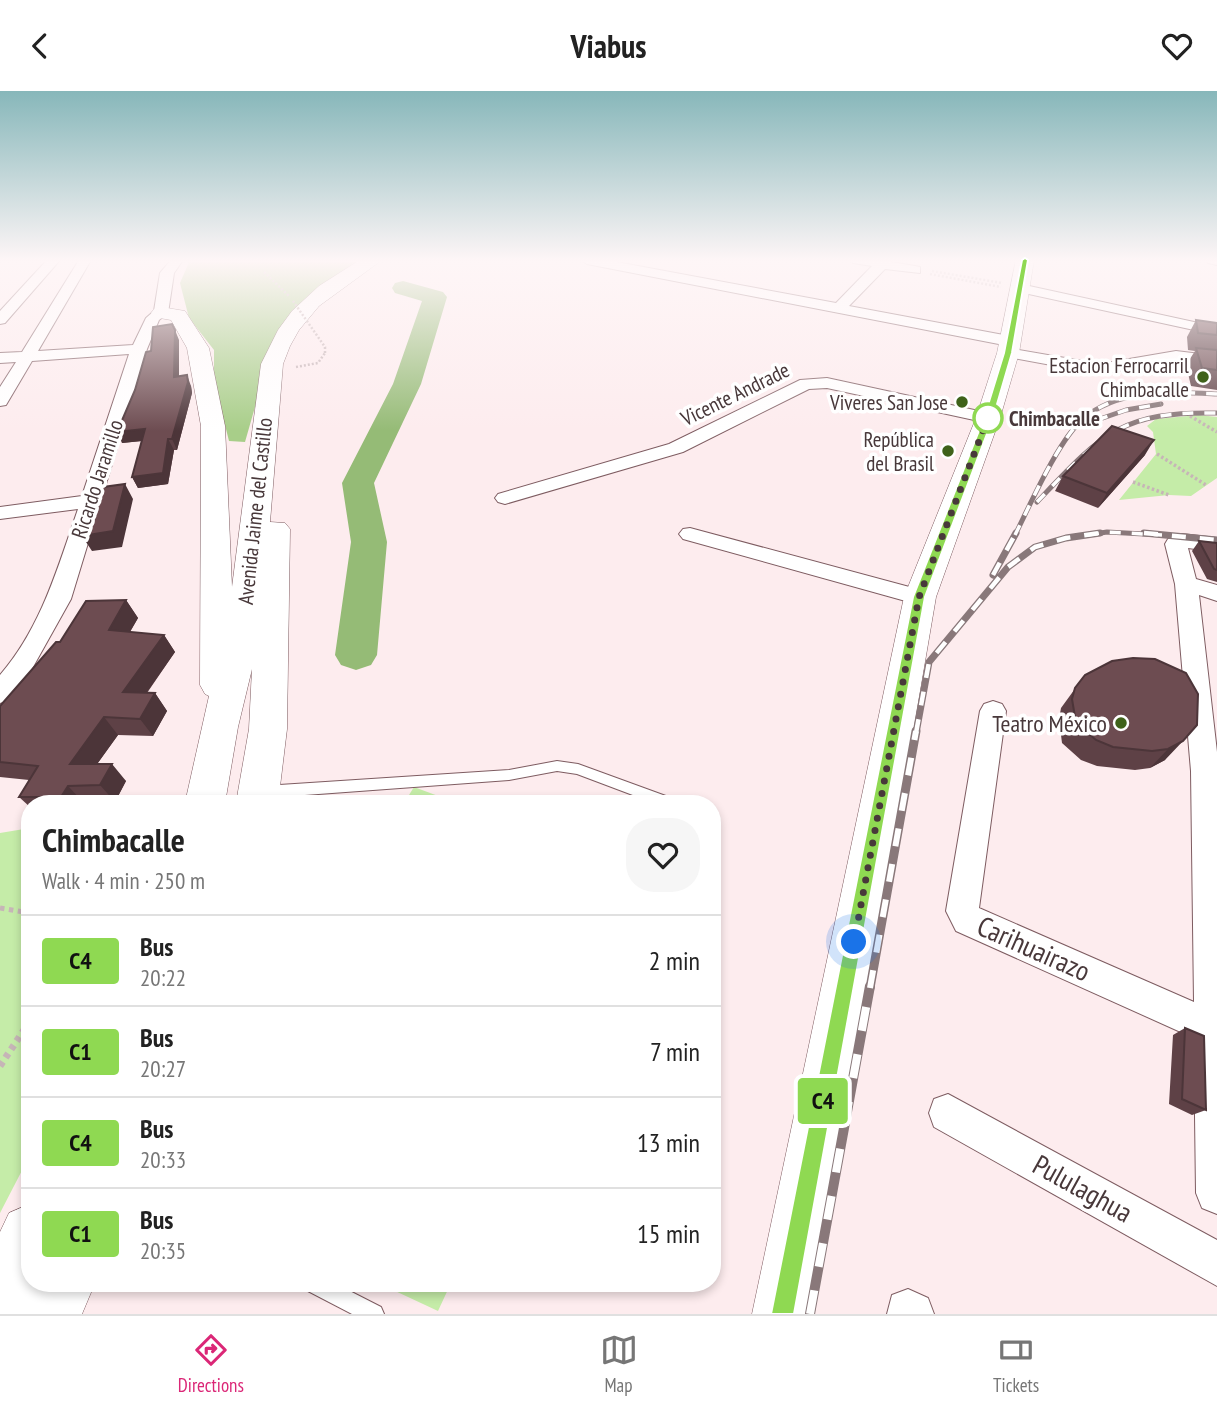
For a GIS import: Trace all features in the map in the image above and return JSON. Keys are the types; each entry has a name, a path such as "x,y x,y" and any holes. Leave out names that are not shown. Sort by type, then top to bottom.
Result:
{"main road":[{"path":"179,317 198,348 213,426 219,727"},
{"name":"Avenida Jaime del Castillo","path":"206,795 219,727 242,642 272,364 278,346 297,317"},
{"name":"Avenida Jaime del Castillo","path":"258,795 268,729 278,452 287,372 300,335 312,317"},
{"path":"783,1314 919,597 988,418 1008,347 1010,317"},
{"path":"0,1302 21,1254"},
{"path":"50,1314 60,1292"}],"street":[{"path":"0,401 50,317"},
{"name":"Ricardo Jaramillo","path":"0,693 19,670 59,599 139,349 154,317"},
{"path":"882,317 1100,369 1177,340 1217,331"},
{"path":"1115,317 1177,340 1217,361"},
{"path":"0,358 139,349"},
{"name":"Vicente Andrade","path":"505,498 676,448 806,384 827,383 988,418"},
{"path":"0,513 91,501"},
{"path":"690,534 919,597"},
{"path":"1217,545 1177,542 1186,585 1211,773 1217,1193"},
{"path":"1186,585 1217,593"},
{"name":"Carihuairazo","path":"993,711 962,911 965,916 968,920 1216,1029"},
{"name":"Pululaghua","path":"948,1113 1217,1264"}],"lane":[{"path":"277,795 420,779 509,775 557,765 579,769 648,795"},
{"path":"331,1292 374,1314"}],"path":[{"path":"296,367 318,363 325,353 325,347 304,317"},
{"path":"1190,416 1217,432"},
{"path":"1157,454 1206,485"},
{"path":"1133,482 1170,495"},
{"path":"0,908 21,912"},
{"path":"0,1066 21,1034"}],"green space":[{"path":"300,317 273,344 245,442 229,441 214,381 214,350 189,318"},
{"path":"1199,415 1217,417 1217,478 1191,496 1169,495 1119,500 1156,454 1153,432 1147,426 1156,419"},
{"path":"414,787 436,795 409,795"},
{"path":"21,830 21,1172 0,1213 0,833"},
{"path":"397,1292 447,1292 438,1311"}],"building":[{"path":"1196,320 1217,323 1217,335 1198,333"},
{"path":"172,324 175,330 174,377 187,375 188,382 172,439 168,439 163,473 132,477 145,429 117,432 135,390 146,352 151,351 153,327"},
{"path":"1196,348 1217,350 1217,370 1202,368"},
{"path":"1112,426 1154,440 1107,493 1063,476"},
{"path":"125,484 113,531 82,536 96,488"},
{"path":"1199,541 1217,543 1217,570 1214,569"},
{"path":"126,600 109,630 164,635 123,692 155,693 140,719 104,717 70,764 112,764 100,785 68,786 62,795 19,797 38,766 0,762 0,706 56,642 60,642 86,601"},
{"path":"1155,659 1186,673 1198,694 1197,725 1183,741 1168,749 1152,751 1113,747 1096,740 1076,723 1072,699 1075,688 1085,675 1112,661"},
{"path":"1185,1028 1204,1036 1206,1110 1182,1099"}],"waterway":[{"path":"356,655 369,542 358,483 407,384 429,317"}],"railway":[{"path":"1016,533 1064,441 1083,419 1097,409 1129,397 1147,394 1217,394"},
{"path":"1097,420 1126,410 1161,404"},
{"path":"1037,502 1078,460 1115,432 1157,417 1217,413"},
{"path":"1088,535 1107,532 1162,535"},
{"path":"993,575 1016,533"},
{"path":"916,733 929,662 1008,567 1035,547 1066,538 1100,533"},
{"path":"1144,533 1217,540"},
{"path":"870,988 916,731"},
{"path":"810,1314 870,986"}],"bus line":[{"name":"C4","path":"783,1314 919,597 988,418 1008,353 1014,317"}],"place":[{"name":"Estacion Ferrocarril Chimbacalle","path":"1203,377"},
{"name":"Viveres San Jose","path":"962,402"},
{"name":"Chimbacalle","path":"988,418"},
{"name":"República del Brasil","path":"948,451"},
{"name":"Teatro México","path":"1121,723"}],"route":[{"path":"854,942 919,597 988,418"}]}
